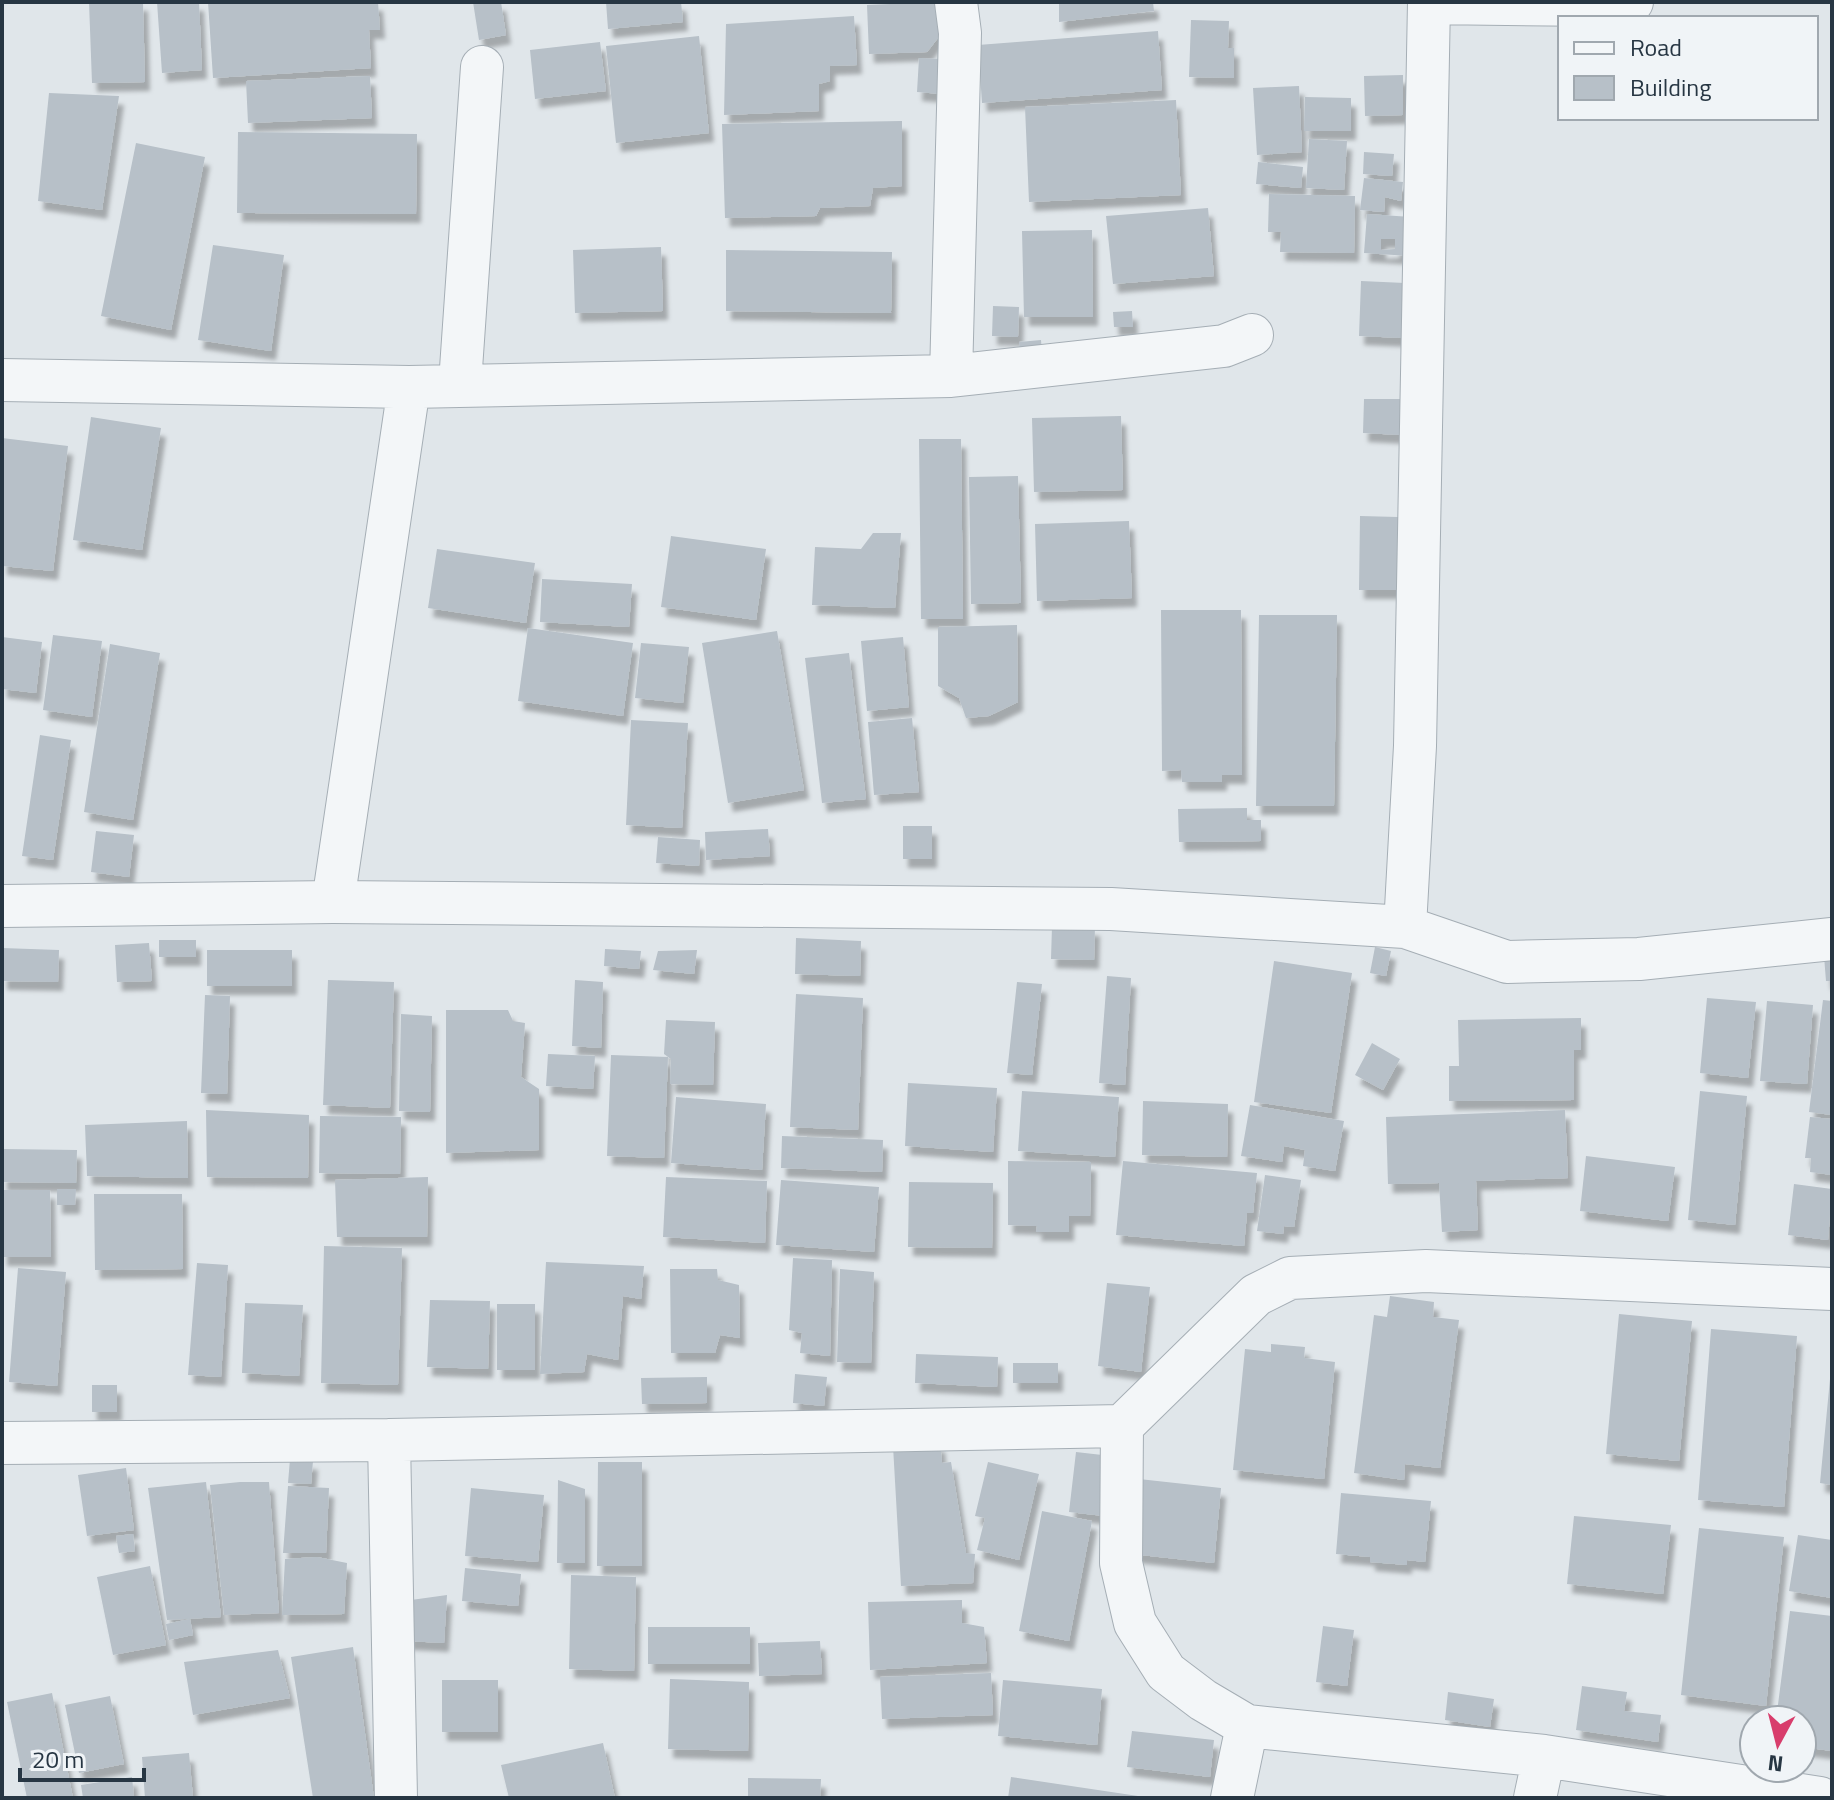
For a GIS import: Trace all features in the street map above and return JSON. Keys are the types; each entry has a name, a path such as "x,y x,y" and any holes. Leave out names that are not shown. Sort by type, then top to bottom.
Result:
{"street":[{"path":"951,376 960,33 956,2"},
{"path":"1405,927 1415,746 1429,2 1598,5 1632,2"},
{"path":"460,383 482,67"},
{"path":"2,380 409,387 460,383 951,376 1224,346 1252,335"},
{"path":"333,902 409,387"},
{"path":"2,906 333,902 1111,909 1405,927 1507,962 1639,959 1832,939"},
{"path":"2,1443 389,1440 1122,1426 1256,1295 1290,1278 1426,1271 1832,1289"},
{"path":"1122,1426 1121,1563 1135,1623 1166,1672 1203,1700 1247,1726 1544,1756 1820,1798"},
{"path":"389,1440 396,1798"},
{"path":"1232,1798 1247,1726"},
{"path":"1535,1798 1544,1756"}],"building":[{"path":"89,2 143,2 145,82 92,83"},
{"path":"157,2 199,2 202,70 162,73"},
{"path":"208,2 378,2 380,30 369,30 371,68 213,78"},
{"path":"473,2 501,2 506,35 479,40"},
{"path":"606,2 681,2 683,22 608,29"},
{"path":"935,2 945,29 927,52 869,54 867,5"},
{"path":"1059,2 1153,2 1154,11 1059,22"},
{"path":"854,16 857,65 830,66 830,81 819,84 819,111 724,115 726,24"},
{"path":"1191,20 1229,21 1228,48 1234,48 1234,78 1189,77"},
{"path":"1158,31 1162,90 982,103 978,45"},
{"path":"699,36 709,133 616,143 606,46"},
{"path":"600,42 606,91 535,99 530,50"},
{"path":"919,58 945,59 942,94 917,92"},
{"path":"1403,75 1403,115 1365,116 1364,76"},
{"path":"370,76 372,118 248,123 246,81"},
{"path":"1299,86 1302,152 1257,155 1253,88"},
{"path":"49,93 119,96 102,210 38,201"},
{"path":"1305,97 1351,98 1351,131 1304,131"},
{"path":"1176,100 1181,195 1029,202 1025,107"},
{"path":"902,121 902,186 873,188 870,206 820,208 816,216 725,218 722,124"},
{"path":"238,132 417,134 416,214 237,213"},
{"path":"1309,139 1347,141 1344,190 1306,188"},
{"path":"136,143 205,157 171,330 101,316"},
{"path":"1364,152 1394,154 1392,176 1363,174"},
{"path":"1258,162 1303,167 1301,188 1256,184"},
{"path":"1364,178 1403,182 1401,201 1385,197 1384,212 1360,210"},
{"path":"1269,194 1355,196 1354,253 1280,252 1281,232 1268,232"},
{"path":"1208,208 1214,276 1113,284 1106,216"},
{"path":"1367,214 1411,217 1409,256 1364,253","holes":["1381,239 1395,239 1395,249 1381,250"]},
{"path":"1092,230 1093,317 1024,317 1022,231"},
{"path":"213,245 284,255 271,351 198,340"},
{"path":"661,247 663,311 575,313 573,250"},
{"path":"726,250 892,252 891,313 726,311"},
{"path":"1361,281 1405,283 1403,338 1359,336"},
{"path":"993,306 1019,307 1018,337 992,336"},
{"path":"1132,311 1133,327 1114,327 1113,312"},
{"path":"1041,340 1042,352 1020,354 1019,342"},
{"path":"1364,399 1402,399 1401,435 1363,433"},
{"path":"1121,416 1123,490 1034,492 1032,418"},
{"path":"91,417 161,428 142,550 73,540"},
{"path":"2,438 68,446 53,571 2,566"},
{"path":"919,439 961,439 963,619 921,619"},
{"path":"1018,476 1021,603 971,604 969,477"},
{"path":"1360,516 1398,517 1397,590 1359,590"},
{"path":"1129,521 1132,598 1037,601 1035,524"},
{"path":"873,533 901,533 895,608 812,605 815,547 861,549"},
{"path":"671,536 766,549 756,620 661,607"},
{"path":"437,549 535,563 526,623 428,608"},
{"path":"542,579 632,584 629,627 540,622"},
{"path":"1161,610 1241,610 1242,775 1222,775 1222,782 1182,782 1181,770 1162,771"},
{"path":"1259,615 1337,615 1334,806 1256,806"},
{"path":"1017,625 1018,702 989,716 966,718 959,698 938,686 938,627"},
{"path":"528,628 633,643 623,716 518,701"},
{"path":"777,631 804,790 728,803 702,643"},
{"path":"53,635 102,641 92,717 43,710"},
{"path":"2,637 42,642 36,693 2,689"},
{"path":"903,637 909,707 867,711 861,641"},
{"path":"641,643 689,647 683,703 635,698"},
{"path":"110,644 160,653 133,820 84,812"},
{"path":"849,653 866,799 822,803 805,658"},
{"path":"912,718 919,792 874,795 868,722"},
{"path":"631,720 688,723 682,828 626,825"},
{"path":"40,735 71,740 53,860 22,856"},
{"path":"1247,808 1247,820 1261,820 1261,841 1179,842 1178,809"},
{"path":"903,826 932,826 932,859 903,859"},
{"path":"768,829 770,856 706,860 705,832"},
{"path":"96,831 134,835 129,877 91,872"},
{"path":"658,837 700,840 699,866 656,863"},
{"path":"1052,926 1095,927 1094,960 1051,959"},
{"path":"796,938 861,941 860,976 795,974"},
{"path":"159,940 196,940 196,957 159,957"},
{"path":"149,943 152,981 117,982 115,945"},
{"path":"1375,947 1391,951 1386,976 1370,973"},
{"path":"2,948 59,950 58,982 2,981"},
{"path":"605,949 641,951 639,969 604,966"},
{"path":"207,950 292,950 292,986 207,986"},
{"path":"697,950 694,974 653,970 658,951"},
{"path":"1832,955 1832,981 1826,981 1824,956"},
{"path":"1274,961 1352,973 1331,1113 1254,1102"},
{"path":"1107,976 1131,978 1125,1085 1099,1083"},
{"path":"328,980 394,982 390,1108 323,1105"},
{"path":"575,980 603,982 601,1048 572,1046"},
{"path":"1017,982 1042,984 1032,1075 1007,1073"},
{"path":"796,994 863,998 858,1130 790,1127"},
{"path":"205,995 230,996 227,1094 201,1093"},
{"path":"1707,998 1756,1002 1748,1078 1700,1073"},
{"path":"1823,1000 1832,1001 1832,1115 1809,1112"},
{"path":"1767,1001 1813,1005 1807,1084 1760,1081"},
{"path":"446,1010 508,1010 513,1021 525,1023 521,1077 539,1089 539,1150 446,1153"},
{"path":"401,1014 432,1016 430,1112 399,1111"},
{"path":"1581,1018 1581,1050 1574,1050 1574,1100 1449,1101 1449,1066 1459,1066 1458,1020"},
{"path":"666,1020 715,1022 713,1085 670,1084 671,1059 664,1054"},
{"path":"1372,1043 1400,1059 1383,1090 1355,1075"},
{"path":"548,1054 595,1056 593,1089 546,1086"},
{"path":"611,1055 668,1057 664,1158 607,1156"},
{"path":"908,1083 997,1088 993,1152 905,1146"},
{"path":"1022,1091 1119,1097 1115,1157 1018,1151"},
{"path":"1700,1091 1747,1096 1735,1225 1688,1220"},
{"path":"676,1097 766,1104 762,1170 671,1163"},
{"path":"1143,1101 1228,1104 1227,1157 1142,1155"},
{"path":"1250,1105 1344,1121 1335,1171 1303,1166 1305,1150 1284,1146 1282,1162 1241,1156"},
{"path":"206,1110 309,1115 308,1178 207,1177"},
{"path":"1565,1110 1568,1178 1476,1181 1478,1230 1442,1232 1439,1183 1388,1184 1386,1117"},
{"path":"320,1116 401,1117 400,1174 319,1173"},
{"path":"1810,1117 1832,1119 1832,1175 1810,1172 1811,1158 1805,1158"},
{"path":"187,1121 188,1178 87,1176 85,1125"},
{"path":"782,1136 883,1140 882,1172 781,1168"},
{"path":"2,1149 77,1150 76,1183 2,1182"},
{"path":"1586,1156 1675,1167 1668,1221 1580,1211"},
{"path":"1008,1161 1091,1162 1090,1216 1069,1216 1069,1232 1036,1232 1037,1226 1008,1225"},
{"path":"1123,1161 1257,1173 1253,1213 1247,1213 1244,1246 1116,1235"},
{"path":"1265,1175 1301,1180 1294,1227 1284,1226 1283,1234 1257,1231"},
{"path":"428,1177 427,1237 337,1237 335,1180"},
{"path":"666,1177 767,1181 765,1243 663,1237"},
{"path":"781,1180 879,1187 874,1252 776,1245"},
{"path":"909,1182 993,1183 992,1248 908,1247"},
{"path":"1794,1184 1832,1189 1828,1240 1788,1235"},
{"path":"57,1189 76,1189 75,1205 57,1205"},
{"path":"2,1190 50,1190 51,1257 2,1257"},
{"path":"94,1194 182,1194 183,1269 95,1270"},
{"path":"324,1246 402,1248 398,1385 321,1383"},
{"path":"793,1258 832,1260 830,1356 800,1353 802,1333 789,1330"},
{"path":"546,1262 644,1266 641,1299 623,1296 618,1360 587,1354 584,1372 540,1374"},
{"path":"197,1263 228,1265 221,1377 188,1375"},
{"path":"18,1268 66,1272 57,1386 9,1382"},
{"path":"670,1269 717,1269 718,1280 739,1285 740,1338 720,1335 715,1353 671,1353"},
{"path":"840,1269 874,1272 871,1363 837,1362"},
{"path":"1107,1283 1150,1287 1141,1372 1098,1366"},
{"path":"1390,1296 1434,1302 1433,1317 1459,1320 1440,1468 1405,1464 1404,1480 1354,1473 1374,1315 1387,1317"},
{"path":"430,1300 490,1301 488,1369 427,1367"},
{"path":"245,1303 303,1305 299,1376 242,1373"},
{"path":"497,1304 535,1304 535,1370 497,1370"},
{"path":"1619,1314 1692,1321 1679,1461 1606,1454"},
{"path":"1711,1329 1797,1336 1784,1507 1698,1500"},
{"path":"1271,1344 1305,1347 1304,1358 1335,1362 1324,1479 1233,1470 1245,1349 1271,1352"},
{"path":"916,1354 998,1357 997,1387 915,1383"},
{"path":"1013,1363 1058,1363 1058,1383 1013,1383"},
{"path":"795,1374 827,1377 824,1406 793,1403"},
{"path":"707,1377 707,1403 642,1404 641,1378"},
{"path":"1832,1379 1832,1485 1820,1483"},
{"path":"92,1385 117,1385 117,1412 92,1412"},
{"path":"940,1443 942,1463 951,1462 966,1553 975,1554 973,1583 901,1586 893,1446"},
{"path":"1076,1452 1111,1456 1104,1516 1069,1512"},
{"path":"290,1459 313,1461 311,1484 288,1483"},
{"path":"598,1462 642,1462 642,1566 597,1566"},
{"path":"988,1462 1039,1474 1019,1560 977,1550 985,1518 975,1516"},
{"path":"126,1468 134,1530 87,1536 78,1475"},
{"path":"1139,1479 1221,1488 1214,1563 1131,1554"},
{"path":"558,1480 585,1489 585,1563 557,1563"},
{"path":"206,1482 221,1617 167,1620 148,1488"},
{"path":"269,1482 279,1613 224,1615 210,1485"},
{"path":"288,1486 329,1488 326,1553 283,1553"},
{"path":"471,1488 544,1495 538,1562 465,1556"},
{"path":"1341,1493 1431,1501 1425,1562 1407,1560 1407,1565 1370,1562 1370,1557 1336,1554"},
{"path":"1042,1511 1092,1521 1069,1641 1019,1631"},
{"path":"1574,1516 1671,1525 1663,1594 1567,1584"},
{"path":"1699,1528 1784,1537 1766,1704 1681,1695"},
{"path":"133,1534 135,1551 119,1553 116,1536"},
{"path":"1798,1535 1832,1540 1832,1598 1789,1591"},
{"path":"317,1557 347,1563 344,1614 282,1615 285,1559"},
{"path":"150,1566 166,1645 113,1655 97,1577"},
{"path":"465,1568 521,1574 518,1606 462,1601"},
{"path":"571,1575 636,1577 634,1671 569,1669"},
{"path":"447,1595 444,1643 406,1641 411,1600"},
{"path":"962,1600 962,1623 984,1627 987,1663 870,1670 868,1602"},
{"path":"1790,1611 1832,1616 1832,1751 1818,1749 1818,1704 1778,1704"},
{"path":"190,1619 193,1635 169,1640 166,1624"},
{"path":"1323,1626 1354,1630 1347,1686 1316,1682"},
{"path":"648,1627 750,1627 750,1664 648,1664"},
{"path":"820,1641 822,1674 759,1676 758,1643"},
{"path":"353,1647 374,1798 313,1798 291,1657"},
{"path":"278,1650 290,1698 193,1715 184,1662"},
{"path":"991,1673 993,1715 882,1719 880,1677"},
{"path":"670,1679 749,1682 748,1751 668,1749"},
{"path":"442,1680 498,1680 498,1732 442,1732"},
{"path":"1003,1680 1102,1689 1097,1745 998,1736"},
{"path":"1582,1686 1627,1692 1624,1711 1661,1715 1658,1742 1576,1730"},
{"path":"1448,1692 1494,1699 1490,1727 1445,1720"},
{"path":"52,1693 73,1798 27,1798 7,1702"},
{"path":"110,1696 124,1764 79,1773 65,1705"},
{"path":"1132,1731 1214,1740 1210,1777 1127,1767"},
{"path":"603,1743 615,1798 509,1798 501,1765"},
{"path":"189,1753 193,1798 145,1798 142,1757"},
{"path":"132,1777 134,1798 83,1798 81,1785"},
{"path":"1011,1777 1138,1796 1138,1798 1008,1798"},
{"path":"748,1778 821,1779 820,1798 748,1798"}]}
